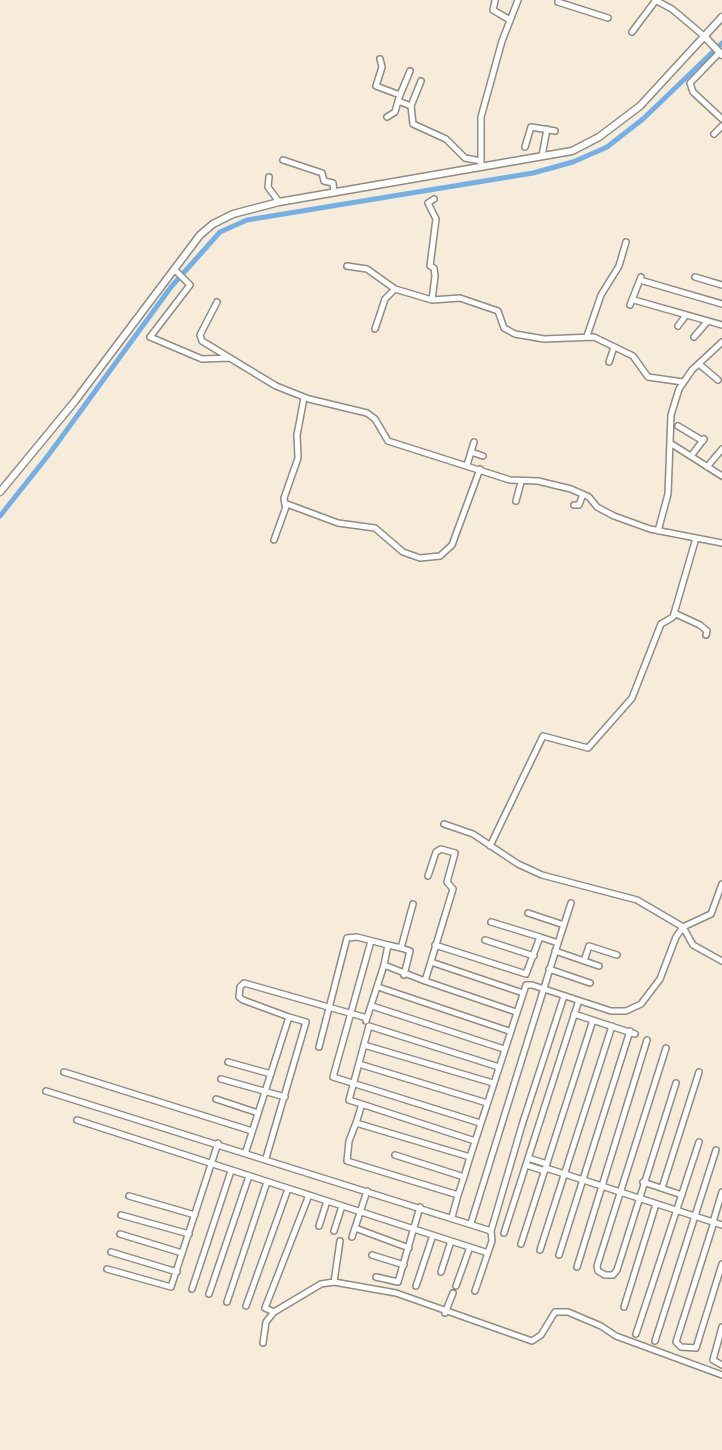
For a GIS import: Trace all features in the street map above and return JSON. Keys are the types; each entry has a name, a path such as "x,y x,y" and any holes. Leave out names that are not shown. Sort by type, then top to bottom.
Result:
{"street":[{"path":"481,164 481,117 499,50 519,0"},
{"path":"632,32 655,0 682,16 705,38 720,53 690,83 693,92 722,119"},
{"path":"495,1 493,10 510,20"},
{"path":"557,1 608,18"},
{"path":"0,492 75,401 200,235 212,224 233,214 279,202 481,164 560,155 578,149 625,119 647,99 722,17"},
{"path":"380,59 382,67 376,86 411,106"},
{"path":"387,117 393,114 410,71"},
{"path":"421,81 411,106 413,124 446,139 465,158 481,164"},
{"path":"714,134 722,126"},
{"path":"525,147 530,128 555,131"},
{"path":"542,156 547,129"},
{"path":"283,160 322,173 324,181 333,183 334,193"},
{"path":"269,177 268,187 279,202"},
{"path":"432,300 435,276 434,268 430,266 436,219 428,202 434,199"},
{"path":"587,336 601,295 619,266 626,242"},
{"path":"347,265 366,269 395,289 432,300 460,298 490,306 501,313 506,330 515,334 544,339 587,336 598,338 633,356 648,377 682,382"},
{"path":"176,270 190,283 189,288 158,323 150,337 202,359 230,358"},
{"path":"695,277 722,285"},
{"path":"722,304 640,279 632,303 722,326"},
{"path":"375,329 385,299 395,289"},
{"path":"217,302 200,338 260,378 304,398 367,414 375,419 388,441 521,482 538,481 583,494 597,507 614,516 658,530 722,543"},
{"path":"678,326 687,315"},
{"path":"694,337 708,321"},
{"path":"658,530 668,494 671,415 682,382 722,343"},
{"path":"609,362 614,347"},
{"path":"699,364 718,380"},
{"path":"274,540 285,505 284,498 298,458 297,435 304,398"},
{"path":"678,426 704,440 691,456"},
{"path":"467,465 474,442"},
{"path":"670,443 722,476"},
{"path":"707,467 722,449"},
{"path":"471,452 484,456"},
{"path":"285,505 313,511 338,523 375,528 403,552 420,558 433,557 446,553 452,545 480,468"},
{"path":"516,500 521,482"},
{"path":"574,505 579,505 583,494"},
{"path":"490,846 543,736 585,749 590,747 609,721 632,698 661,624 674,613 696,538"},
{"path":"674,613 700,625 706,635"},
{"path":"444,824 472,834 542,875 637,900 683,927 693,945 722,961"},
{"path":"425,981 453,889 447,882 455,853 442,849 436,852 428,876"},
{"path":"452,1217 509,1031 529,984 611,1012 626,1011 641,1004 660,979 670,947 683,927 711,914 722,884"},
{"path":"471,1223 571,903"},
{"path":"401,948 413,904"},
{"path":"528,913 564,925"},
{"path":"491,922 558,943"},
{"path":"319,1047 349,936 410,951 404,975"},
{"path":"435,945 524,974 540,937"},
{"path":"485,940 534,956"},
{"path":"371,941 332,1077 480,1123"},
{"path":"388,945 366,1022 369,1026 499,1067"},
{"path":"584,961 589,946 617,955"},
{"path":"555,951 599,966"},
{"path":"431,962 523,993"},
{"path":"384,965 404,975 516,1013"},
{"path":"549,969 590,983"},
{"path":"266,1158 306,1023 243,1000 239,997 240,987 244,983 367,1018"},
{"path":"378,987 509,1031"},
{"path":"475,1291 488,1253 491,1231 513,1157 564,996"},
{"path":"504,1233 578,1003"},
{"path":"372,1006 504,1049"},
{"path":"559,1255 633,1033 574,1014"},
{"path":"246,1152 289,1017"},
{"path":"521,1244 593,1020"},
{"path":"369,1026 349,1099 475,1141"},
{"path":"540,1250 612,1026"},
{"path":"577,1267 647,1040"},
{"path":"364,1045 493,1083"},
{"path":"666,1048 597,1266 598,1271 605,1275 615,1273 676,1083"},
{"path":"228,1062 271,1074"},
{"path":"359,1064 487,1103"},
{"path":"64,1072 252,1131"},
{"path":"662,1188 699,1072"},
{"path":"221,1079 285,1097"},
{"path":"46,1091 266,1158 491,1231"},
{"path":"216,1099 258,1113"},
{"path":"362,1104 346,1160 458,1195"},
{"path":"77,1120 488,1253"},
{"path":"356,1123 470,1157"},
{"path":"636,1334 699,1142"},
{"path":"107,1269 167,1288 173,1285 218,1143"},
{"path":"655,1341 716,1150"},
{"path":"395,1155 464,1177"},
{"path":"513,1157 722,1225"},
{"path":"191,1289 231,1171"},
{"path":"209,1294 249,1176"},
{"path":"227,1302 267,1182"},
{"path":"643,1182 682,1195"},
{"path":"247,1306 288,1189"},
{"path":"352,1237 367,1191"},
{"path":"722,1192 676,1342 681,1347 696,1348 722,1264"},
{"path":"274,1312 265,1308 309,1195"},
{"path":"130,1196 195,1215"},
{"path":"319,1227 327,1201"},
{"path":"624,1307 656,1204"},
{"path":"334,1231 342,1206"},
{"path":"376,1277 396,1283 404,1265 420,1208"},
{"path":"121,1215 189,1234"},
{"path":"355,1228 409,1248"},
{"path":"120,1234 182,1254"},
{"path":"416,1286 433,1235"},
{"path":"334,1282 340,1241"},
{"path":"441,1272 451,1241"},
{"path":"456,1286 470,1247"},
{"path":"111,1252 177,1272"},
{"path":"372,1255 404,1265"},
{"path":"263,1343 266,1322 274,1312 321,1284 334,1282 396,1293 445,1313 532,1341 541,1335 555,1312 568,1312 601,1326 616,1336 722,1375"},
{"path":"445,1313 453,1293"},
{"path":"722,1327 713,1356 715,1362 722,1365"}],"waterway":[{"path":"0,516 50,453 171,287 220,232 247,220 533,173 573,162 607,147 643,119 722,43"}]}
